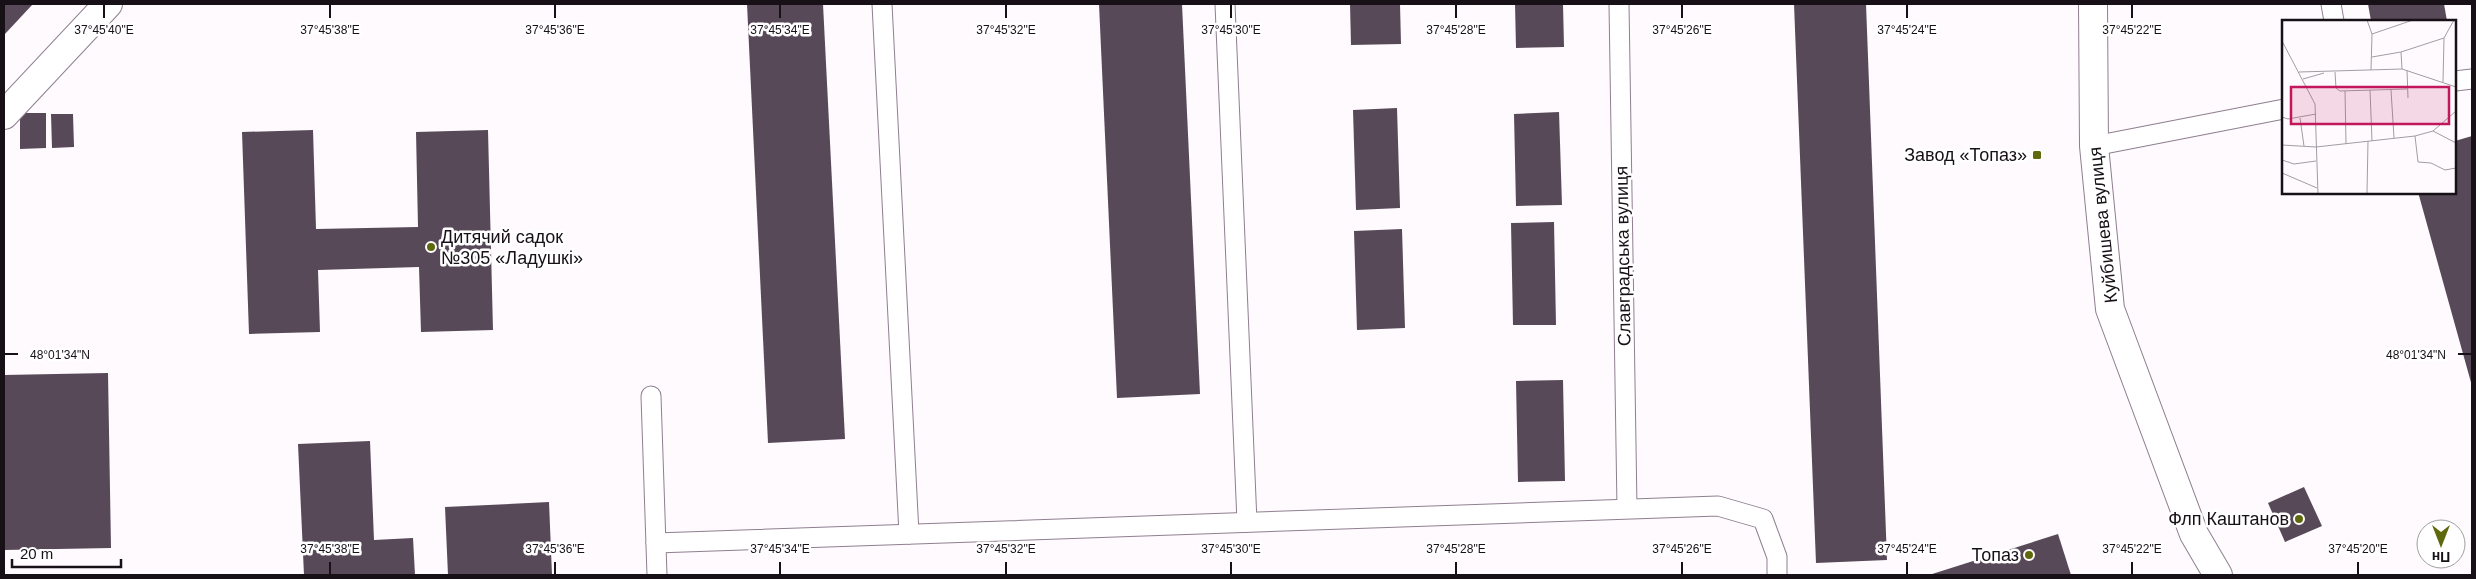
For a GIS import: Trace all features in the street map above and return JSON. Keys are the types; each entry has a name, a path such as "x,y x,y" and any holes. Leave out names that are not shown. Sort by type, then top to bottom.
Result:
{"main road":[{"path":"4,115 108,4"},
{"name":"Куйбишева вулиця","path":"2093,4 2094,146 2110,309 2194,534 2218,575"}],"lane":[{"path":"882,4 909,534"},
{"path":"1225,4 1247,522"},
{"name":"Славградська вулиця","path":"1619,4 1627,508"},
{"path":"2331,4 2334,20"},
{"path":"2456,81 2472,79"},
{"path":"2094,146 2282,109"},
{"path":"651,396 657,575"},
{"path":"656,544 1718,506 1763,519 1777,557 1777,575"}],"building":[{"path":"4,4 33,4 4,35"},
{"path":"747,4 823,4 845,439 768,443"},
{"path":"1099,4 1182,4 1200,394 1117,398"},
{"path":"1350,4 1400,4 1401,44 1351,45"},
{"path":"1515,4 1563,4 1564,47 1516,48"},
{"path":"1794,4 1866,4 1887,560 1816,563"},
{"path":"2368,4 2444,4 2447,20 2371,20"},
{"path":"1397,108 1400,208 1356,210 1353,110"},
{"path":"1559,112 1562,205 1516,206 1514,114"},
{"path":"20,113 46,113 46,148 20,149"},
{"path":"51,114 73,114 74,147 52,148"},
{"path":"313,130 316,229 418,227 416,132 488,130 493,330 421,332 419,267 318,270 320,332 249,334 242,132"},
{"path":"2472,136 2472,386 2419,194 2456,194 2456,141"},
{"path":"1554,222 1556,325 1513,325 1511,223"},
{"path":"1402,229 1405,328 1357,330 1354,231"},
{"path":"108,373 111,548 4,550 4,375"},
{"path":"1563,380 1565,481 1518,482 1516,381"},
{"path":"370,441 374,540 413,538 415,575 304,575 298,444"},
{"path":"2304,487 2322,526 2285,542 2268,503"},
{"path":"549,502 552,575 448,575 445,507"},
{"name":"Топаз","path":"2058,534 2071,575 1929,575"}],"place":[{"name":"Завод «Топаз»","path":"2037,155"},
{"name":"Дитячий садок №305 «Ладушкі»","path":"431,247"},
{"name":"Флп Каштанов","path":"2299,519"},
{"name":"Топаз","path":"2029,555"}]}
